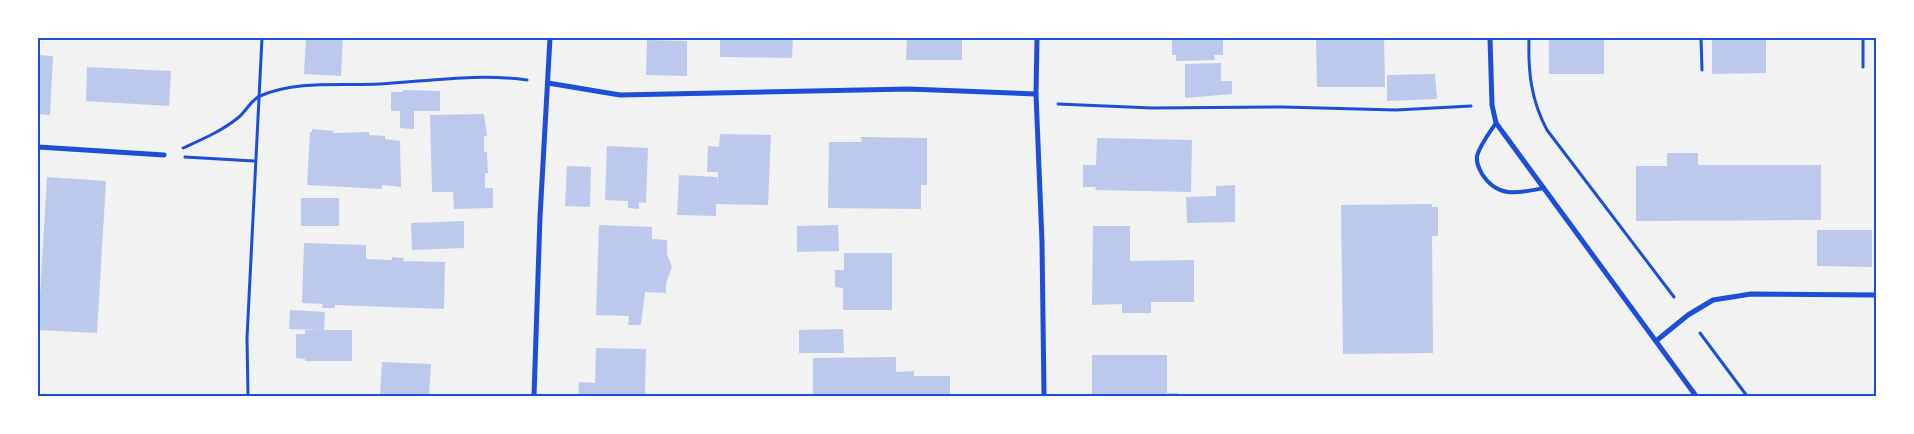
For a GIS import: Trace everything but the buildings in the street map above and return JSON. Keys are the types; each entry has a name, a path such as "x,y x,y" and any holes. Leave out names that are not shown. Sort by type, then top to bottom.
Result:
{"street":[{"path":"534,396 540,217 550,38"},
{"path":"1038,38 1036,94 1042,242 1044,396"},
{"path":"1490,38 1492,105 1496,122 1696,396"},
{"path":"548,83 620,95 909,89 1036,94"},
{"path":"38,147 166,155"},
{"path":"1656,341 1688,315 1712,300 1751,294 1876,295"}],"lane":[{"path":"1496,122 1477,156 1477,166 1488,182 1499,191 1521,193 1544,188"}],"path":[{"path":"248,396 247,338 254,161 262,38"},
{"path":"1529,38 1529,82 1537,110 1547,130 1688,315 1747,396"},
{"path":"1701,38 1702,70"},
{"path":"1863,38 1863,68"},
{"path":"166,155 216,133 239,116 258,96 296,86 380,84 438,78 496,76 548,83"},
{"path":"1036,94 1059,105 1152,108 1283,107 1396,110 1492,105"},
{"path":"166,155 254,161"}]}
